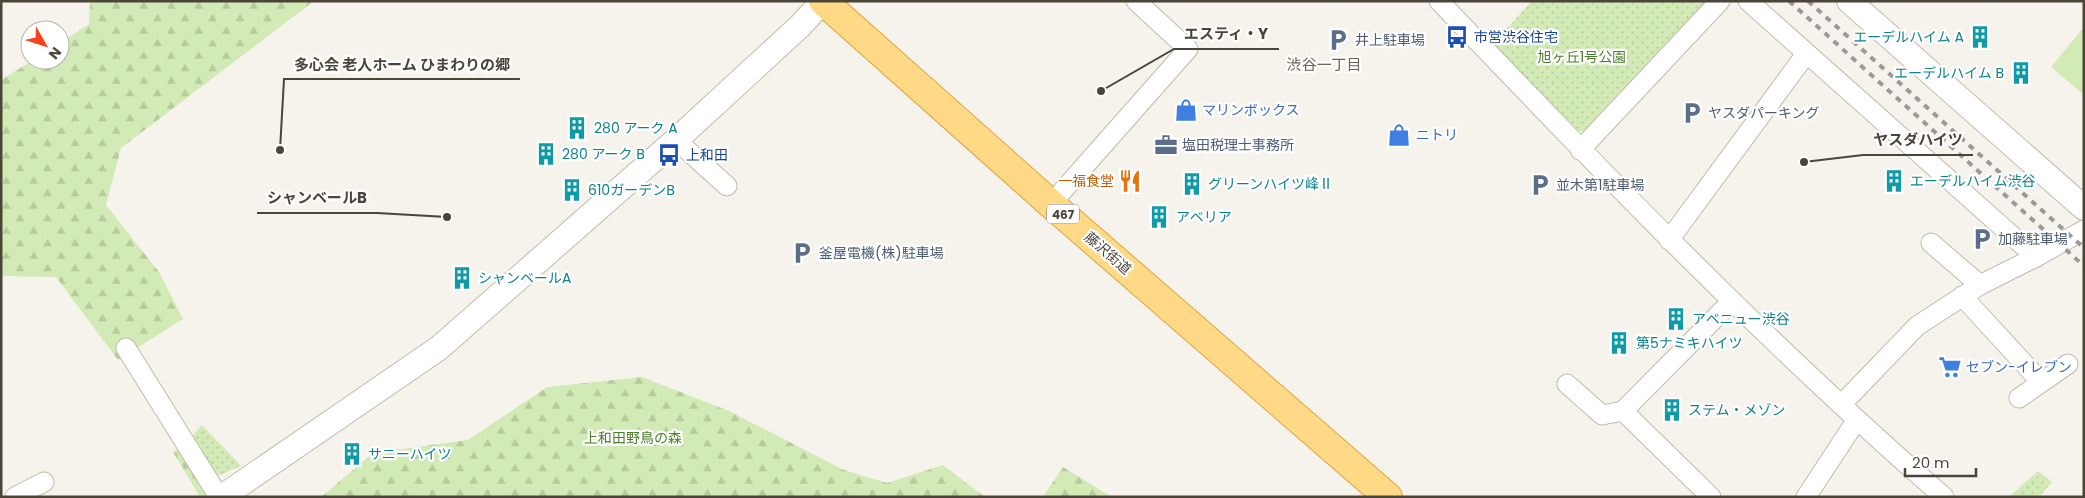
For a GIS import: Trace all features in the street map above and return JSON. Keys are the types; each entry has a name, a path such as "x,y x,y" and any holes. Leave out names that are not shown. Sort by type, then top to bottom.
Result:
{"highway":[{"name":"藤沢街道","path":"824,1 1051,204 1388,497"}],"street":[{"path":"126,348 220,497 439,348 676,140 800,26 824,1"},
{"path":"1051,204 1188,49 1136,1"},
{"path":"1440,1 1580,150 1669,240 1856,421 1944,497"},
{"path":"1580,150 1720,1"},
{"path":"1748,1 2036,258"},
{"path":"1849,1 2084,208"},
{"path":"1669,240 1806,54"},
{"path":"676,140 727,186"},
{"path":"1841,405 1917,326 1980,285 2036,258 2084,230"},
{"path":"1931,243 1980,285"},
{"path":"1962,296 2041,382"},
{"path":"1567,384 1602,415 1623,411 1732,301"},
{"path":"2020,398 2068,364"},
{"path":"1623,411 1711,497"},
{"path":"1806,497 1856,421"},
{"path":"15,497 44,482"}],"green space":[{"path":"90,1 314,1 121,148 106,205 159,272 183,319 118,360 56,277 1,276 1,80 20,68 20,70 70,70 70,36 89,24"},
{"name":"旭ヶ丘1号公園","path":"1532,1 1710,1 1588,131 1578,131 1492,45"},
{"path":"2084,27 2084,95 2051,67"},
{"name":"上和田野鳥の森","path":"642,377 729,411 844,470 887,483 943,465 985,497 321,497 373,453 468,440 547,387"},
{"path":"202,425 241,466 213,478 191,437"},
{"path":"181,447 209,493 200,497 173,452"},
{"path":"1063,467 1112,497 1043,497"},
{"path":"2038,471 2052,482 2039,497 2009,497"}],"railway":[{"path":"1789,1 2084,266"},
{"path":"1808,1 2084,248"}],"place":[{"name":"市営渋谷住宅","path":"1457,37"},
{"name":"エーデルハイム A","path":"1980,37"},
{"name":"井上駐車場","path":"1338,40"},
{"name":"エーデルハイム B","path":"2021,73"},
{"name":"エスティ・Y","path":"1101,91"},
{"name":"マリンボックス","path":"1186,110"},
{"name":"ヤスダパーキング","path":"1692,113"},
{"name":"280 アーク A","path":"577,128"},
{"name":"ニトリ","path":"1399,135"},
{"name":"塩田税理士事務所","path":"1166,145"},
{"name":"多心会 老人ホーム ひまわりの郷","path":"280,150"},
{"name":"280 アーク B","path":"546,154"},
{"name":"上和田","path":"669,155"},
{"name":"ヤスダハイツ","path":"1804,162"},
{"name":"一福食堂","path":"1130,181"},
{"name":"エーデルハイム渋谷","path":"1894,181"},
{"name":"グリーンハイツ峰Ⅱ","path":"1192,184"},
{"name":"並木第1駐車場","path":"1540,185"},
{"name":"610ガーデンB","path":"572,190"},
{"name":"シャンベールB","path":"447,217"},
{"name":"アベリア","path":"1159,217"},
{"name":"加藤駐車場","path":"1982,239"},
{"name":"釜屋電機(株)駐車場","path":"802,253"},
{"name":"シャンベールA","path":"462,278"},
{"name":"アベニュー渋谷","path":"1676,319"},
{"name":"第5ナミキハイツ","path":"1619,343"},
{"name":"セブン-イレブン","path":"1950,367"},
{"name":"ステム・メゾン","path":"1672,410"},
{"name":"サニーハイツ","path":"352,454"}],"district":[{"name":"渋谷一丁目","path":"1324,64"}]}
